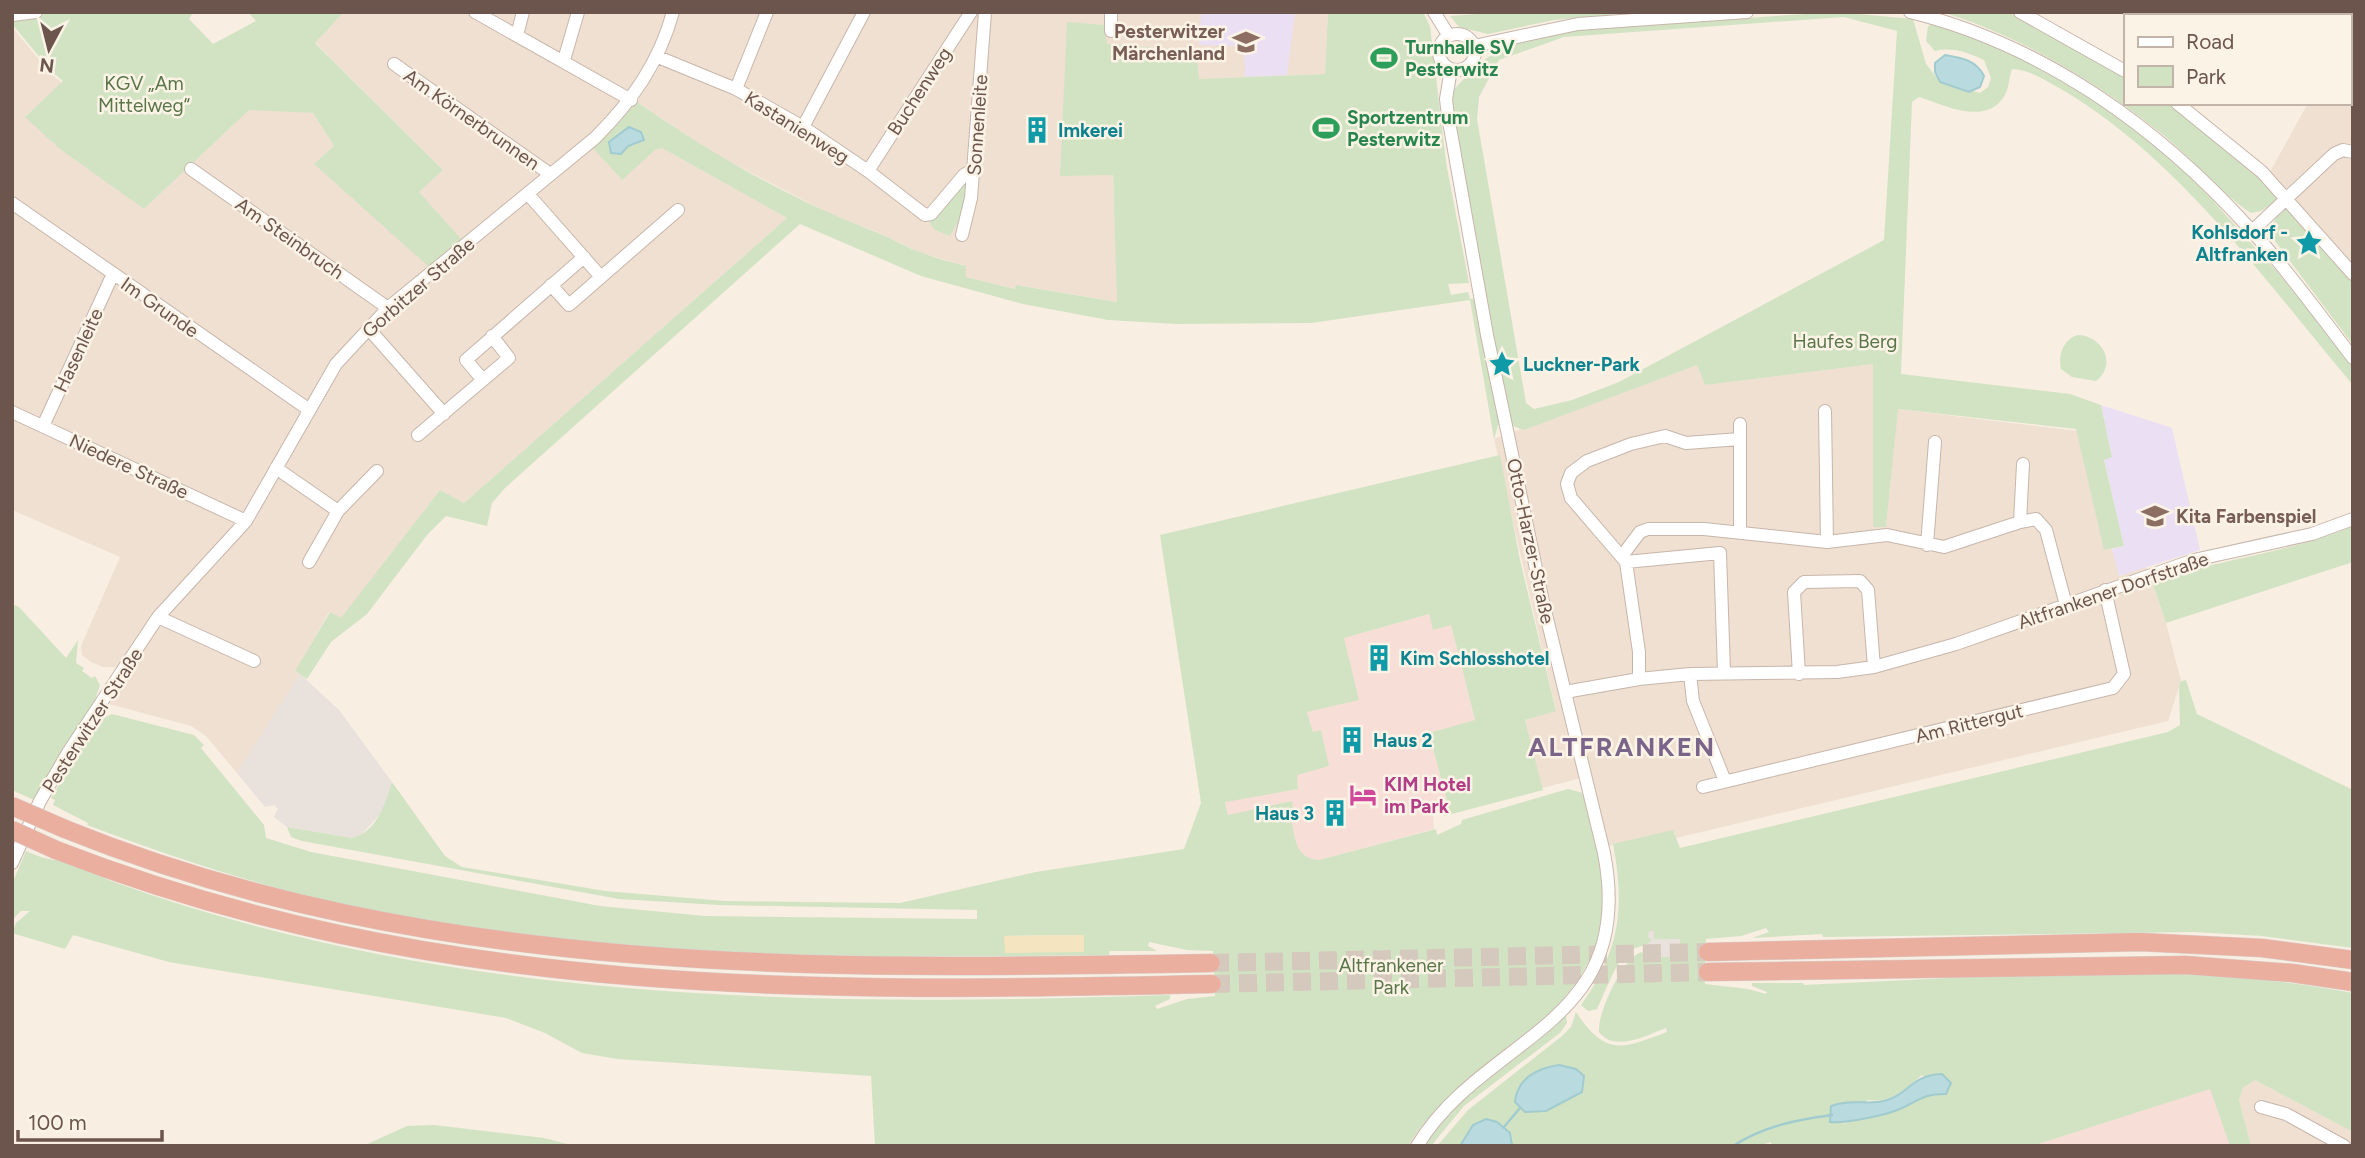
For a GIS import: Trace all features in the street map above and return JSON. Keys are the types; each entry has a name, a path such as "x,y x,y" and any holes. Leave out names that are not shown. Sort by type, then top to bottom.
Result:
{"highway":[{"path":"12,806 160,864 276,899 382,923 548,948 671,959 825,966 947,968 1211,964"},
{"path":"12,830 56,850 153,886 283,923 376,944 545,970 673,981 817,988 947,989 1212,984"},
{"path":"1708,952 2139,942 2262,948 2353,960"},
{"path":"1708,972 2161,964 2251,969 2353,982"}],"street":[{"path":"12,15 36,12"},
{"path":"475,12 631,100"},
{"path":"517,34 523,12"},
{"path":"564,60 578,12"},
{"name":"Gorbitzer Straße","path":"158,617 246,521 336,364 388,308 595,138 631,100 658,57 673,12"},
{"path":"736,89 767,12"},
{"path":"803,127 864,12"},
{"name":"Buchenweg","path":"868,171 971,12"},
{"name":"Sonnenleite","path":"962,235 966,230 974,169 985,12"},
{"path":"1111,12 1111,31"},
{"path":"1434,12 1449,36"},
{"path":"1474,46 1578,24 1747,12"},
{"path":"1910,12 1955,23 2007,43 2063,73 2160,143 2252,231 2353,358"},
{"path":"2020,12 2124,70"},
{"path":"1464,35 1474,46 1472,62 1463,69 1451,69 1440,56 1441,45 1449,36 1464,35"},
{"name":"Kastanienweg","path":"658,57 736,89 803,127 868,171 925,215 931,215 964,175 974,169"},
{"name":"Am Körnerbrunnen","path":"394,64 550,174"},
{"name":"Otto-Harzer-Straße","path":"1417,1146 1443,1111 1561,1012 1588,977 1598,956 1608,909 1607,866 1505,424 1446,99 1451,69"},
{"path":"2179,105 2262,172 2353,274"},
{"path":"2252,231 2334,153 2343,150 2353,152"},
{"name":"Am Steinbruch","path":"191,169 388,308"},
{"path":"528,194 601,277"},
{"name":"Im Grunde","path":"12,203 308,409"},
{"path":"551,285 569,305 678,209"},
{"path":"483,380 466,360 584,257"},
{"name":"Hasenleite","path":"43,426 113,274"},
{"path":"368,328 444,414"},
{"path":"418,435 509,358 492,337"},
{"path":"1825,411 1827,542"},
{"name":"Niedere Straße","path":"12,412 246,521"},
{"path":"1740,424 1740,533"},
{"path":"1639,679 1639,652 1624,559 1571,498 1567,484 1571,473 1598,457 1665,436 1686,443 1740,439"},
{"path":"1927,545 1935,442"},
{"path":"2020,522 2023,464"},
{"path":"276,468 338,511"},
{"path":"309,562 338,511 377,471"},
{"path":"1624,559 1640,532 1648,528 1674,527 1827,542 1887,535 1944,547 2036,519 2046,530 2066,605"},
{"name":"Altfrankener Dorfstraße","path":"1565,691 1690,674 1799,674 1874,667 1956,644 2194,560 2312,534 2353,519"},
{"path":"1624,559 1720,552 1724,672"},
{"path":"1799,674 1794,592 1804,582 1860,580 1868,590 1874,667"},
{"name":"Am Rittergut","path":"1703,787 2113,688 2124,674 2105,590"},
{"path":"158,617 254,661"},
{"name":"Pesterwitzer Straße","path":"12,863 40,800 69,751 158,617"},
{"path":"1690,674 1693,701 1725,781"},
{"path":"2261,1107 2286,1114 2344,1146"}],"shaded area":[{"path":"344,12 667,12 652,52 620,103 586,139 655,150 662,148 787,218 464,503 440,490 341,619 329,612 295,672 300,674 237,773 206,736 191,726 109,704 124,675 115,667 103,667 91,662 82,655 81,646 120,557 12,510 12,27 50,73 62,83 26,116 144,209 249,109 313,113 334,146 314,165 419,192 443,170 315,42"},
{"path":"679,12 1328,12 1325,74 1199,79 1107,44 1118,302 1017,285 1016,289 965,277 966,266 921,253 873,230 840,219 717,155 637,102 662,62"},
{"name":"Pesterwitzer Märchenland","path":"1201,12 1295,12 1287,75 1245,77 1244,46 1199,45"},
{"path":"2351,70 2353,71 2353,282 2263,179 2270,172 2307,105 2351,105"},
{"path":"1873,364 1874,527 1886,527 1897,409 2078,431 2105,550 2112,549 2120,576 2146,566 2166,623 2181,681 2168,721 1676,838 1674,831 1609,846 1589,776 1542,788 1525,720 1556,710 1494,439 1697,365 1705,385"},
{"name":"Kita Farbenspiel","path":"2101,405 2172,428 2200,550 2119,576 2112,549 2124,546 2104,459 2112,456"},
{"path":"1429,614 1451,625 1475,721 1429,733 1448,806 1443,807 1444,813 1433,815 1434,829 1319,860 1307,859 1299,853 1258,807 1258,810 1228,815 1225,801 1298,789 1296,775 1321,730 1313,732 1307,712 1344,638"},
{"path":"300,674 339,710 392,782 383,811 360,836 352,838 287,827 274,817 278,809 275,805 265,807 237,773"},
{"path":"1649,931 1655,931 1655,939 1680,939 1680,957 1653,957 1645,952"},
{"path":"2255,1080 2353,1132 2353,1146 2251,1146 2239,1100 2243,1088"},
{"path":"2210,1088 2230,1146 2032,1146"}],"green space":[{"name":"KGV „Am Mittelweg“","path":"43,12 193,12 189,19 213,44 256,21 248,12 344,12 315,43 443,170 419,192 462,240 429,267 314,164 334,146 313,113 249,110 144,209 60,149 25,117 63,81 51,71 12,24 12,20"},
{"path":"1328,12 1423,12 1430,26 1446,162 1469,283 1448,284 1451,295 1468,292 1470,299 1477,298 1500,419 1494,439 1470,300 1311,323 1177,324 1108,320 1023,304 921,276 800,224 505,488 492,503 487,526 446,516 427,535 367,614 331,642 307,679 295,671 330,612 341,618 440,490 464,503 787,218 662,148 655,150 622,180 592,147 637,102 721,156 809,204 914,250 966,266 966,277 1015,289 1016,285 1117,302 1113,175 1060,176 1067,22 1104,25 1107,44 1196,51 1199,79 1325,74"},
{"path":"1502,12 1638,12 1554,20 1488,34 1459,27 1450,16"},
{"name":"Haufes Berg","path":"1836,12 1913,19 1926,64 1940,82 1980,93 1988,87 1991,78 1984,60 1960,51 1935,51 1926,41 1928,26 1935,24 1992,42 2057,76 2127,123 2170,158 2205,192 2279,274 2353,365 2353,385 2219,224 2144,150 2061,89 2031,73 2012,69 2005,95 1997,105 1987,110 1965,111 1919,97 1912,102 1901,374 2070,394 2101,405 2112,457 2104,460 2124,546 2104,550 2076,429 1898,409 1886,527 1873,527 1873,364 1705,385 1697,365 1524,430 1510,425 1460,163 1451,93 1477,66 1492,55 1492,51 1544,35 1581,29","holes":["1844,17 1897,31 1884,240 1619,382 1572,400 1534,409 1526,403 1477,119 1479,97 1499,60 1564,37"]},
{"path":"1942,12 2015,12 2124,76 2124,105 2171,105 2263,179 2280,199 2261,211 2251,213 2162,134 2085,79 2030,48 1972,22"},
{"path":"967,181 965,210 950,236 935,230 926,218"},
{"path":"2286,206 2353,282 2353,345 2269,233 2275,219"},
{"path":"2077,335 2094,340 2104,352 2106,367 2096,381 2072,377 2061,369 2063,349 2068,340"},
{"name":"Altfrankener Park","path":"1500,455 1520,560 1556,711 1525,720 1543,790 1444,816 1443,807 1448,805 1429,733 1475,720 1451,625 1433,630 1429,614 1344,638 1359,700 1307,712 1313,732 1321,730 1329,766 1297,775 1298,789 1225,802 1228,815 1292,801 1294,819 1291,820 1298,847 1305,856 1319,860 1436,829 1437,835 1461,824 1462,820 1568,789 1583,793 1599,851 1604,887 1603,916 1597,942 1586,967 1554,1010 1446,1101 1425,1122 1408,1146 875,1146 871,1076 617,1059 582,1053 545,1033 506,1018 169,962 73,935 65,949 12,933 16,923 30,911 21,911 12,920 12,884 26,851 244,923 373,953 504,975 637,989 770,997 904,1000 1170,995 1170,999 1155,1006 1157,1009 1187,999 1215,996 1213,951 1187,950 1149,942 1148,946 1157,951 1110,951 1109,955 805,955 603,944 502,933 402,917 303,895 167,854 87,825 88,823 53,805 55,800 51,798 97,721 112,714 194,735 204,745 201,748 264,825 266,838 311,852 600,906 705,916 977,919 977,910 718,905 619,899 302,841 291,837 287,827 352,838 361,835 379,816 392,782 445,856 462,867 605,891 725,901 900,903 1036,872 1184,849 1201,803 1160,535","holes":["1084,935 1084,952 1005,952 1005,936"]},
{"path":"2353,526 2353,562 2166,623 2152,582 2202,567 2279,550"},
{"path":"12,604 19,607 66,658 78,640 76,663 92,678 95,676 100,685 94,703 34,800 12,790"},
{"path":"2186,680 2197,714 2353,790 2353,948 2262,936 2194,932 1823,937 1822,934 1752,938 1769,932 1766,928 1741,936 1706,939 1705,984 1766,994 1767,992 1752,986 1752,983 1804,985 2010,975 2148,973 2285,982 2353,993 2353,1132 2255,1080 2243,1088 2239,1100 2251,1146 2230,1146 2210,1089 2032,1146 1772,1146 1771,1142 1758,1146 1437,1146 1468,1110 1562,1036 1571,1027 1576,1012 1606,1043 1626,1045 1667,1032 1666,1028 1622,1042 1606,1038 1599,1032 1599,1024 1606,1001 1626,965 1641,952 1653,957 1680,957 1680,939 1654,939 1654,931 1649,931 1648,937 1652,940 1630,950 1623,957 1597,1009 1588,1011 1581,1005 1604,966 1616,928 1619,889 1613,844 1673,830 1680,848 2168,732 2180,725 2181,681","holes":["1922,1075 1946,1094 1929,1095 1898,1110 1842,1124 1868,1100 1891,1097"]},
{"path":"1566,1016 1567,1023 1560,1033 1464,1106 1431,1146 1424,1146 1446,1116 1463,1100"},
{"path":"434,1125 544,1138 575,1146 363,1146 407,1126"}],"sand":[{"path":"1084,935 1084,952 1005,953 1004,936"}],"water":[{"path":"1945,55 1977,66 1984,76 1980,87 1969,92 1940,82 1935,72 1935,63"},
{"path":"629,127 641,132 644,140 628,146 621,154 611,153 609,142"},
{"path":"1559,1065 1576,1069 1584,1076 1582,1092 1546,1111 1525,1112 1515,1102 1524,1081 1536,1072"},
{"path":"1942,1074 1951,1083 1946,1094 1926,1096 1900,1109 1876,1116 1830,1122 1831,1106 1887,1100 1923,1078"},
{"path":"1486,1119 1497,1122 1510,1133 1512,1146 1460,1146 1473,1125"}],"waterway":[{"path":"1504,1127 1520,1108"},
{"path":"1733,1146 1756,1133 1780,1125 1832,1115"}],"tunnel":[{"path":"1211,963 1708,952"},
{"path":"1212,984 1708,972"}],"place":[{"name":"Pesterwitzer Märchenland","path":"1246,42"},
{"name":"Turnhalle SV Pesterwitz","path":"1384,58"},
{"name":"Sportzentrum Pesterwitz","path":"1326,128"},
{"name":"Imkerei","path":"1037,130"},
{"name":"Kohlsdorf - Altfranken","path":"2309,243"},
{"name":"Luckner-Park","path":"1502,364"},
{"name":"Kita Farbenspiel","path":"2155,516"},
{"name":"Kim Schlosshotel","path":"1379,658"},
{"name":"Haus 2","path":"1352,740"},
{"name":"KIM Hotel im Park","path":"1363,795"},
{"name":"Haus 3","path":"1335,813"}],"district":[{"name":"ALTFRANKEN","path":"1622,747"}]}
